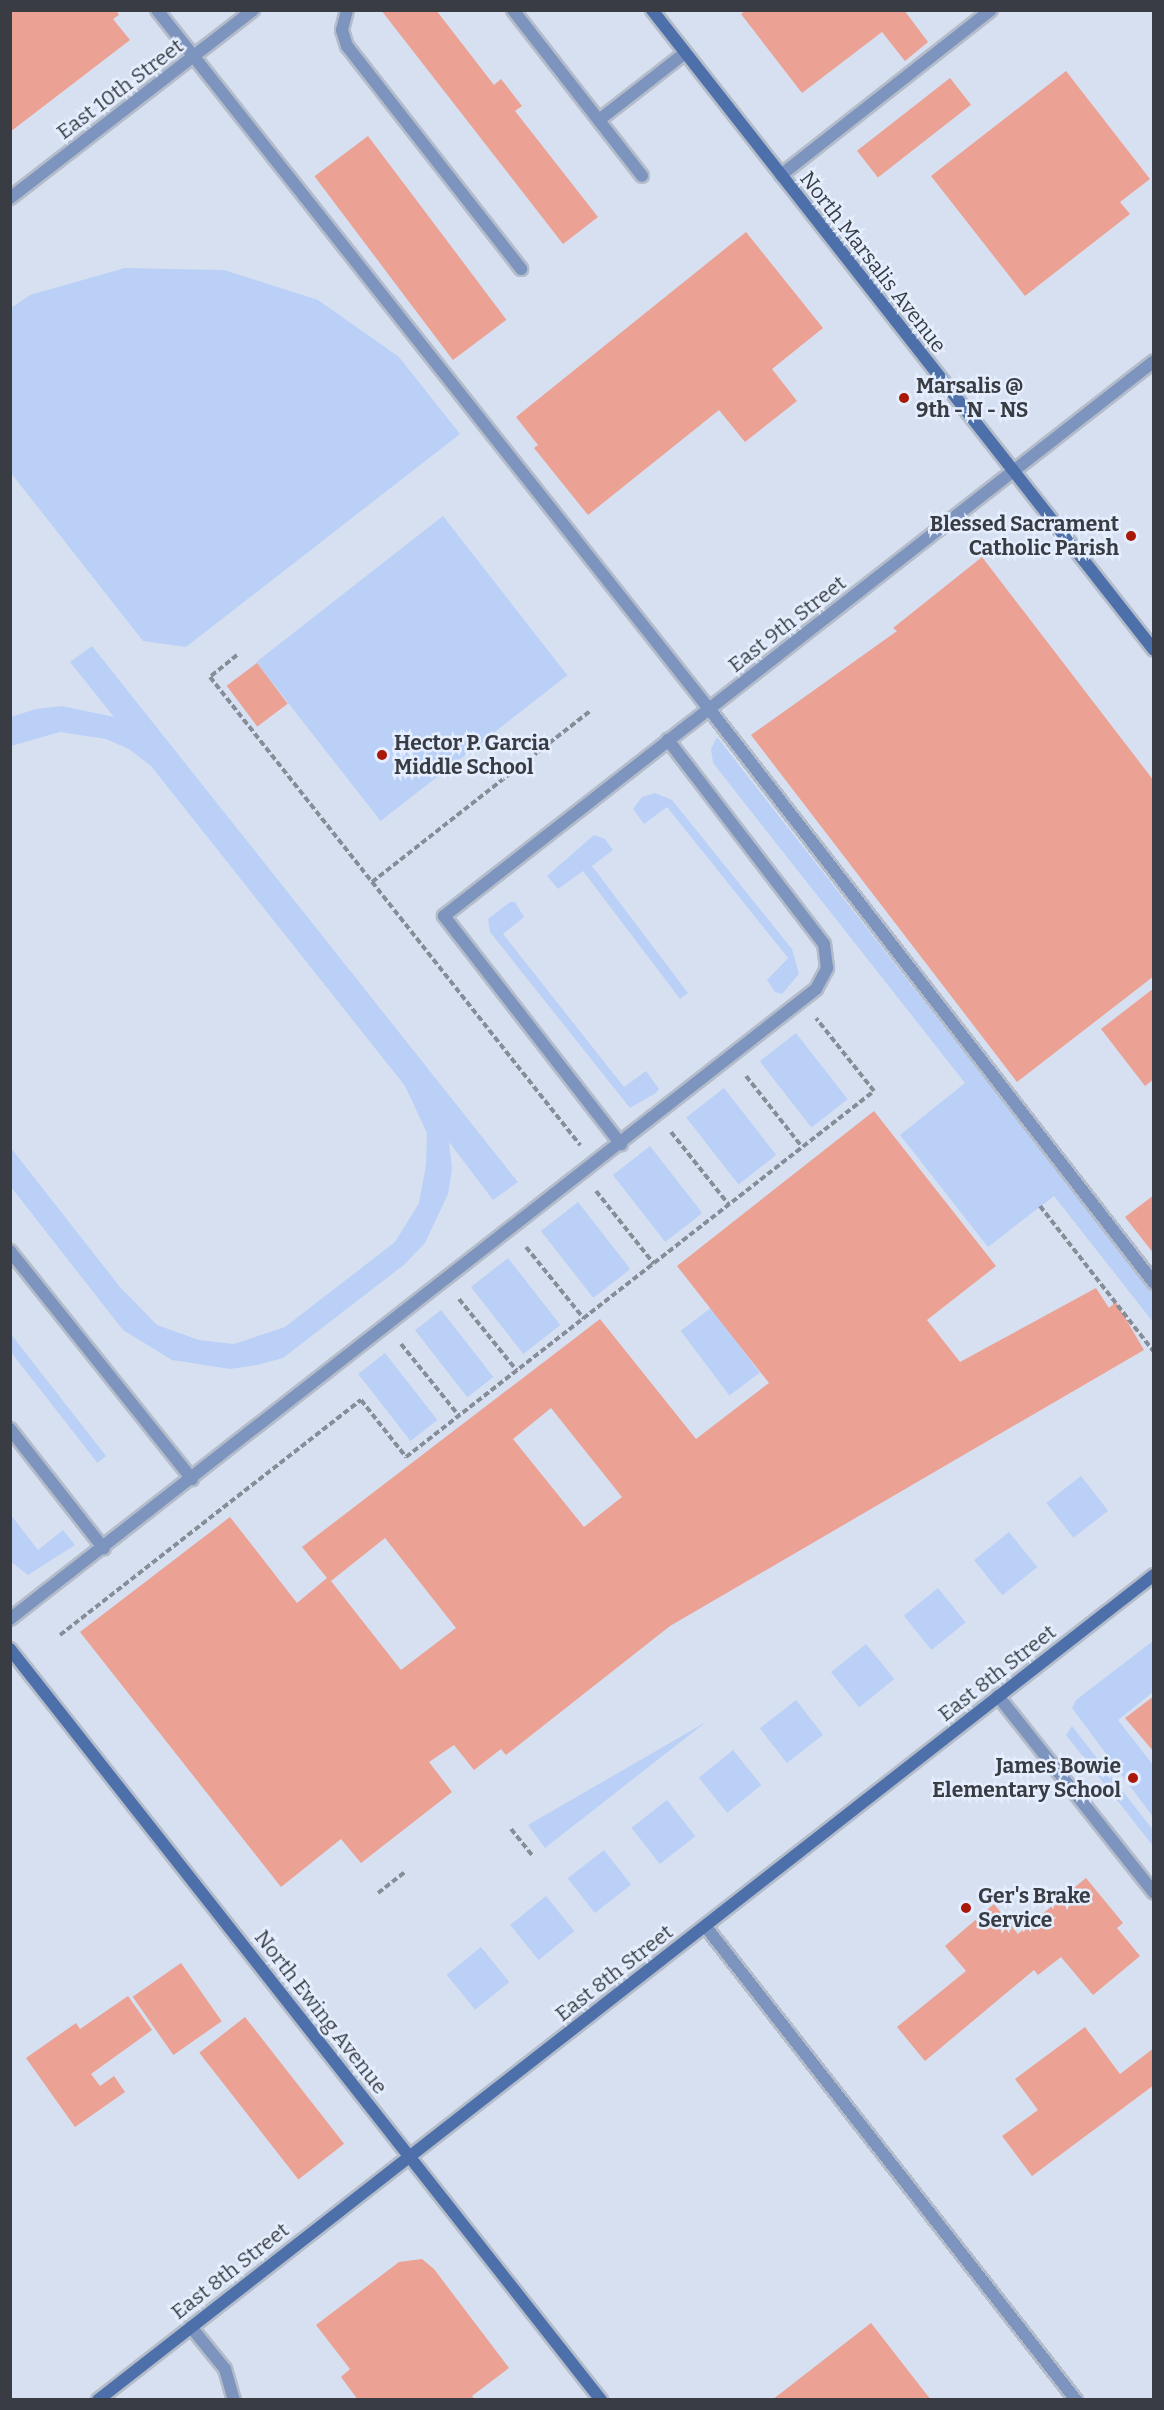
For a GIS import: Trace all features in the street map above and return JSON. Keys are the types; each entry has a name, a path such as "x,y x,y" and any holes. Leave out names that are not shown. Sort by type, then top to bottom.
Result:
{"street":[{"path":"157,10 710,710 1154,1283"},
{"name":"East 10th Street","path":"10,198 194,58 253,10"},
{"path":"347,10 342,30 346,46 521,269"},
{"path":"513,10 642,176"},
{"name":"North Marsalis Avenue","path":"652,10 1154,650"},
{"path":"781,175 991,10"},
{"path":"598,120 685,53"},
{"name":"East 9th Street","path":"621,1144 444,916 1154,361"},
{"path":"10,1619 104,1549 816,989 827,968 824,944 668,740"},
{"path":"10,1251 192,1479"},
{"path":"10,1430 104,1549"},
{"name":"East 8th Street","path":"98,2400 1154,1575"},
{"name":"North Ewing Avenue","path":"10,1649 601,2400"},
{"path":"998,1696 1154,1893"},
{"path":"706,1927 1076,2400"},
{"path":"191,2326 225,2369 234,2400"}],"path":[{"path":"237,655 210,677 595,1164"},
{"path":"372,882 590,711"},
{"path":"60,1635 361,1400 406,1457 874,1091 802,1000"},
{"path":"730,1057 802,1147"},
{"path":"657,1115 729,1205"},
{"path":"582,1174 654,1264"},
{"path":"1040,1206 1154,1352"},
{"path":"512,1229 584,1319"},
{"path":"446,1281 517,1371"},
{"path":"387,1327 459,1416"},
{"path":"511,1829 533,1856"},
{"path":"378,1893 405,1872"}],"shaded area":[{"path":"125,268 224,270 318,300 399,357 460,434 186,647 143,641 11,473 11,308 30,295"},
{"path":"443,516 567,675 381,821 256,662"},
{"path":"92,646 518,1182 493,1200 449,1142 452,1169 448,1194 425,1243 405,1264 283,1358 257,1365 230,1369 172,1360 123,1330 11,1187 11,1148 120,1287 157,1325 199,1340 234,1344 285,1327 395,1242 419,1203 426,1165 427,1133 405,1086 151,766 129,749 106,739 60,732 11,746 11,717 36,709 62,706 114,717 70,662"},
{"path":"717,737 1153,1293 1153,1322 1054,1196 988,1247 900,1135 965,1083 713,763 711,749"},
{"path":"655,793 672,800 792,949 799,974 782,994 775,992 767,980 788,958 667,807 644,824 633,809 642,797"},
{"path":"594,835 605,839 613,850 592,866 688,993 680,999 583,871 558,889 547,876"},
{"path":"510,902 515,902 524,917 503,934 624,1087 646,1071 659,1089 656,1093 630,1108 490,932 488,919"},
{"path":"796,1033 848,1099 811,1128 760,1061"},
{"path":"724,1088 776,1155 739,1185 686,1118"},
{"path":"650,1146 702,1213 665,1242 613,1175"},
{"path":"578,1202 630,1269 593,1298 541,1231"},
{"path":"508,1258 560,1325 523,1354 471,1287"},
{"path":"711,1308 760,1373 729,1396 681,1331"},
{"path":"441,1310 493,1377 467,1397 415,1330"},
{"path":"10,1333 106,1456 97,1463 10,1351"},
{"path":"385,1353 437,1420 411,1441 358,1374"},
{"path":"1081,1476 1108,1511 1073,1538 1046,1503"},
{"path":"11,1515 38,1550 63,1530 75,1545 28,1575 11,1562"},
{"path":"1009,1532 1037,1567 1002,1595 974,1560"},
{"path":"938,1588 966,1622 931,1650 904,1616"},
{"name":"James Bowie Elementary School","path":"1153,1641 1153,1692 1118,1720 1153,1765 1153,1817 1072,1708 1076,1700"},
{"path":"866,1644 894,1679 859,1707 831,1672"},
{"path":"796,1700 823,1735 787,1763 760,1728"},
{"path":"706,1722 545,1848 528,1825"},
{"path":"1072,1726 1153,1830 1153,1846 1066,1735"},
{"path":"733,1750 761,1785 727,1813 699,1778"},
{"path":"667,1800 695,1836 660,1864 632,1828"},
{"path":"604,1850 631,1885 595,1913 568,1878"},
{"path":"546,1896 574,1931 539,1960 510,1925"},
{"path":"481,1947 509,1982 475,2010 447,1975"}],"building":[{"path":"10,10 116,10 119,15 113,19 130,40 10,132"},
{"path":"381,10 436,10 494,85 501,79 522,106 515,111 598,217 563,244"},
{"path":"746,10 904,10 928,42 905,61 882,32 802,93 741,14"},
{"path":"1066,71 1150,179 1120,202 1130,214 1025,296 931,176"},
{"path":"950,78 971,105 878,177 857,151"},
{"path":"368,136 506,320 453,360 314,176"},
{"path":"746,232 823,328 772,369 797,401 745,442 719,410 588,515 534,448 538,445 516,417"},
{"path":"982,557 1154,781 1154,976 1017,1082 751,735 897,631 893,628"},
{"path":"257,663 288,704 257,727 227,686"},
{"path":"1154,988 1154,1079 1145,1086 1101,1029"},
{"path":"874,1111 996,1266 927,1320 960,1362 1096,1288 1109,1308 1116,1302 1144,1350 670,1626 506,1755 501,1749 474,1770 454,1745 429,1762 452,1792 361,1863 341,1839 281,1887 80,1632 230,1517 297,1603 327,1578 302,1547 600,1319 696,1439 769,1383 677,1266","holes":["551,1408 622,1497 584,1527 513,1439","385,1538 456,1628 401,1670 331,1581"]},
{"path":"1154,1195 1154,1254 1125,1217"},
{"path":"1154,1696 1154,1752 1125,1718"},
{"path":"1086,1878 1123,1923 1117,1928 1140,1956 1093,1995 1061,1957 1038,1975 1034,1970 925,2061 897,2027 966,1971 945,1946 994,1904 1018,1934"},
{"path":"181,1963 222,2021 173,2055 133,1997"},
{"path":"128,1996 152,2030 91,2074 100,2086 114,2076 125,2092 75,2127 26,2058 76,2023 80,2029"},
{"path":"245,2017 344,2144 298,2180 199,2053"},
{"path":"1085,2027 1120,2074 1154,2048 1154,2085 1032,2176 1002,2136 1038,2110 1015,2079"},
{"path":"422,2259 434,2269 509,2368 472,2396 475,2400 358,2400 341,2377 350,2369 316,2325 399,2262"},
{"path":"871,2323 931,2400 772,2400"}],"place":[{"name":"Marsalis @ 9th - N - NS","path":"904,398"},
{"name":"Blessed Sacrament Catholic Parish","path":"1131,536"},
{"name":"Hector P. Garcia Middle School","path":"382,755"},
{"name":"James Bowie Elementary School","path":"1133,1778"},
{"name":"Ger's Brake Service","path":"966,1908"}]}
